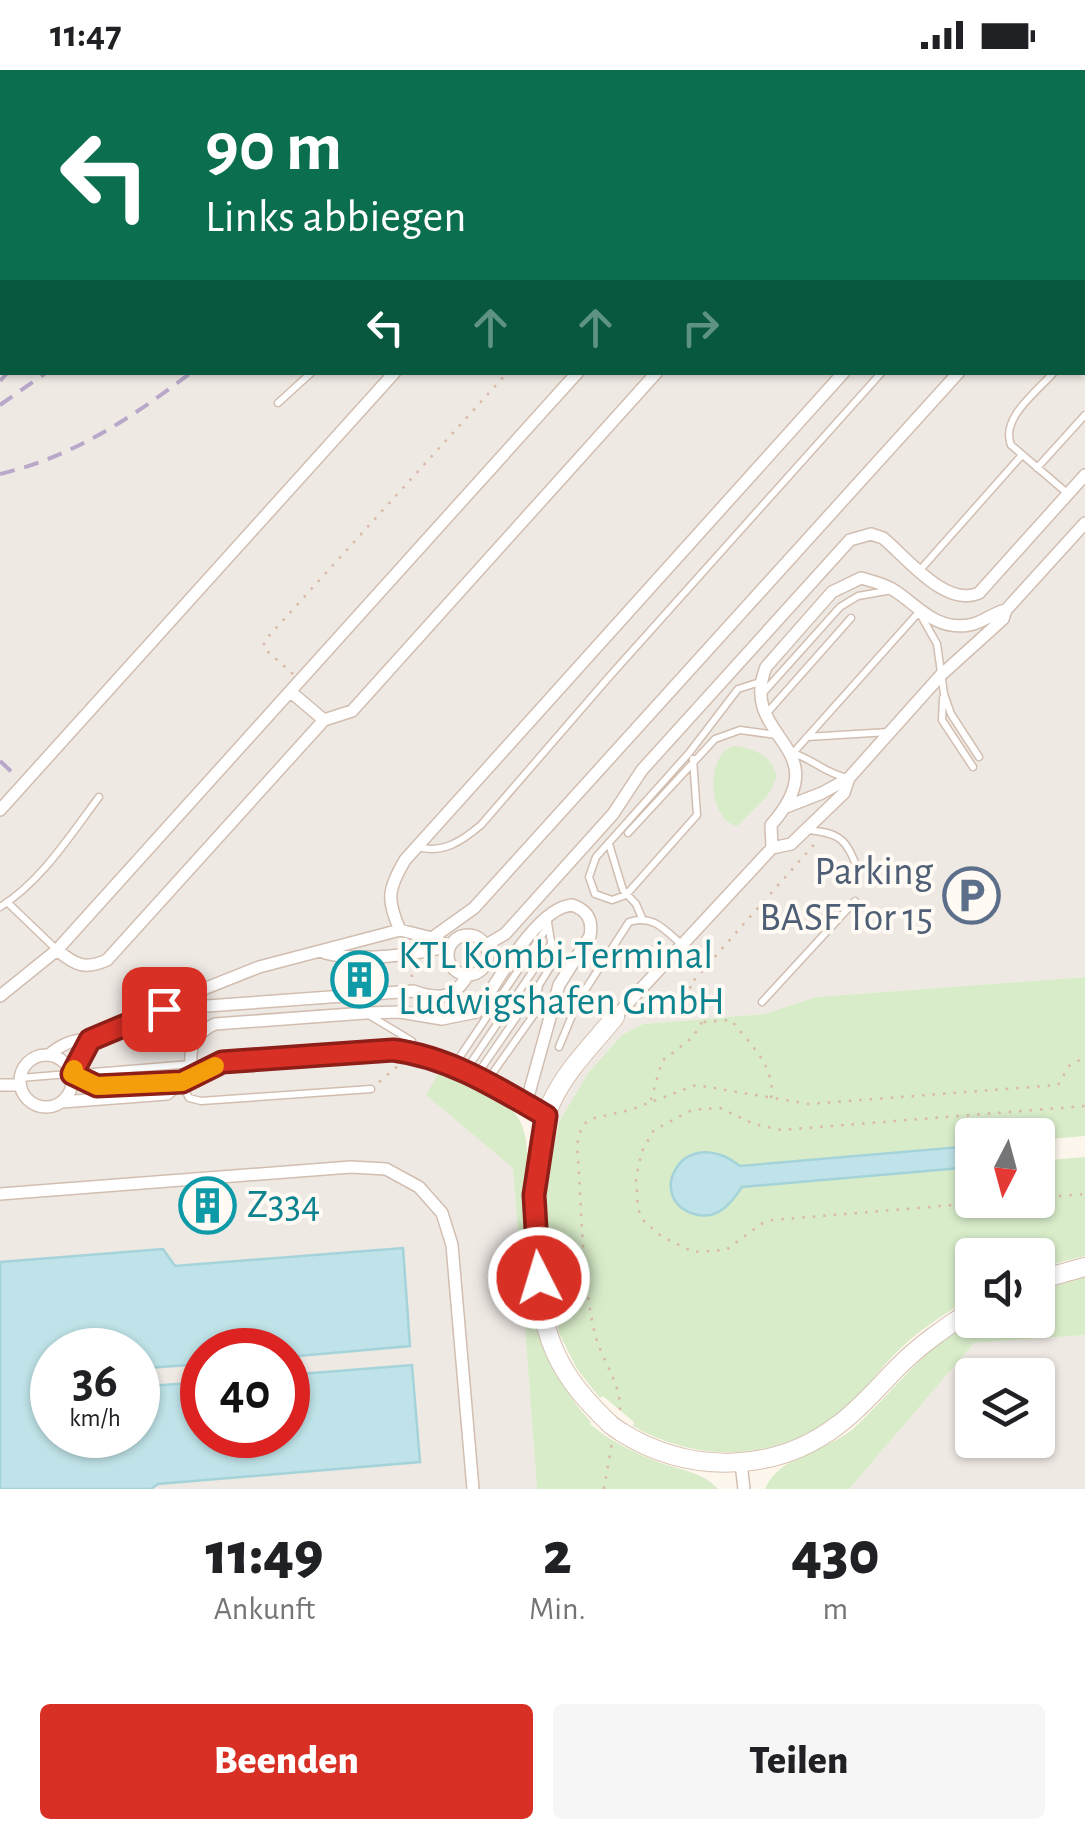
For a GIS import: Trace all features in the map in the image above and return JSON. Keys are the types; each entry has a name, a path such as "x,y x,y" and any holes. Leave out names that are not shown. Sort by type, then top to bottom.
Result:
{"street":[{"path":"3,801 393,375"},
{"path":"0,996 57,950 575,375"},
{"path":"57,950 74,964 92,967 107,960 324,720 352,711 654,375"},
{"path":"400,930 390,901 392,882 418,847 841,375"},
{"path":"432,938 474,908 955,375"},
{"path":"486,945 517,921 613,814 642,770 850,540 871,534 883,538 948,594 969,598 979,594 1085,475"},
{"path":"786,808 849,778 941,676 1003,619 1006,610 1085,523"},
{"path":"772,848 771,825 786,808 797,777 792,754 765,715 760,682 766,667 832,592 861,578 893,590 919,612 966,626 1006,610"},
{"path":"292,693 324,720"},
{"path":"849,778 844,793 791,844 772,848 566,1076 546,1116 534,1195 541,1305 561,1365 575,1386 615,1428 671,1456 721,1464 781,1455 824,1435 846,1419 918,1348 955,1322"},
{"path":"486,945 486,965 468,975 460,989 440,998 413,992 164,1009 30,1060 20,1081 25,1097 36,1106 50,1108 62,1102 167,1094 192,1069 192,1046 203,1030 215,1024 400,1012 442,1019 477,1012 556,908 572,905 590,920 590,936 560,985 526,1104"},
{"path":"472,935 474,908"},
{"path":"164,1009 170,1002 259,968 400,930 450,946"},
{"path":"322,952 341,958 430,951 472,935 486,945"},
{"path":"450,946 449,963 457,972 468,975"},
{"path":"62,1102 72,1090 72,1074 90,1040"},
{"path":"192,1069 222,1062 393,1050 413,1052 470,1074 546,1116"},
{"path":"49,1055 63,1061 72,1074 97,1086 182,1082"},
{"path":"0,1085 20,1081"},
{"path":"0,1194 351,1167 386,1169 420,1187 442,1213 452,1245 473,1489"},
{"path":"1055,1275 1085,1266"},
{"path":"741,1463 744,1489"}],"lane":[{"path":"278,403 309,375"},
{"path":"418,847 440,850 468,837 482,825 608,676 879,375"},
{"path":"1051,375 1010,422 1007,435 1011,445 1068,494"},
{"path":"1037,468 1085,415"},
{"path":"920,570 1022,455"},
{"path":"760,698 840,608 858,596 893,590"},
{"path":"849,778 825,773 806,757 792,754 919,612 936,644 951,714 980,757"},
{"path":"765,715 851,618"},
{"path":"693,759 697,814 626,894 621,898 604,898 591,886 590,867 689,753 738,688 760,682"},
{"path":"944,694 942,720 973,767"},
{"path":"628,833 693,759 727,732 776,735"},
{"path":"807,737 890,732"},
{"path":"57,950 4,904 60,849 99,797"},
{"path":"806,830 832,833 849,846 858,870"},
{"path":"609,844 626,894 642,918"},
{"path":"762,1002 855,901"},
{"path":"559,1047 578,1001 629,922 642,918 657,922 683,946"},
{"path":"470,1074 554,961 548,920"},
{"path":"470,1074 548,920"},
{"path":"470,1074 552,943"},
{"path":"554,961 569,970"},
{"path":"470,1074 535,1013 539,985"},
{"path":"365,1013 412,1041 413,1052"},
{"path":"151,1044 178,1042 192,1046"},
{"path":"20,1081 72,1074 192,1069"},
{"path":"182,1082 189,1098 201,1102 371,1090"}],"path":[{"path":"303,678 290,672 266,650 268,638 505,375"},
{"path":"651,1101 662,1062 693,1036 702,1022 700,996 689,986 825,832"},
{"path":"702,1022 732,1020 770,1073 771,1099"},
{"path":"604,1489 621,1406 592,1321 577,1144 582,1126 590,1120 696,1086 809,1104 1058,1085 1069,1066 1085,1057"},
{"path":"955,1205 773,1220 761,1224 726,1250 706,1253 678,1246 661,1236 644,1221 636,1194 642,1150 654,1130 692,1110 720,1108 754,1124 782,1130 1085,1106"},
{"path":"1055,1197 1085,1194"}],"shaded area":[{"path":"0,375 1085,375 1085,977 816,997 764,1014 643,1024 622,1035 589,1072 554,1133 482,1091 427,1095 513,1168 537,1489 0,1489"},
{"path":"1085,1335 1085,1489 849,1489 955,1365 955,1458 1055,1458 1055,1358 961,1358 974,1343"}],"green space":[{"path":"735,746 762,755 777,777 768,795 737,826 720,811 714,785 719,759 725,750"},
{"path":"1085,977 1085,1136 1055,1139 1055,1118 955,1118 955,1147 739,1166 722,1155 704,1152 688,1157 673,1172 733,1200 741,1187 955,1168 955,1218 1055,1218 1055,1160 1085,1157 1085,1256 1055,1264 1055,1238 955,1238 955,1308 911,1339 846,1407 822,1425 770,1447 742,1452 687,1448 633,1426 634,1422 603,1396 600,1398 577,1369 559,1333 550,1281 546,1186 559,1122 589,1072 622,1035 643,1024 764,1014 816,997"},
{"path":"438,1074 497,1098 513,1111 525,1134 524,1216 532,1301 546,1351 572,1398 590,1424 615,1442 699,1475 718,1489 537,1489 513,1168 426,1095"},
{"path":"1085,1277 1085,1335 1055,1337 1055,1286"},
{"path":"955,1331 955,1338 1043,1338 974,1343 961,1358 955,1358 955,1365 849,1489 765,1489 781,1468 853,1429"}],"water":[{"path":"955,1147 955,1168 742,1187 729,1204 712,1215 698,1215 681,1208 673,1196 671,1182 686,1158 701,1153 719,1154 740,1166"},
{"path":"403,1248 410,1346 310,1355 310,1328 180,1328 180,1366 160,1367 160,1328 30,1328 30,1458 160,1458 160,1385 180,1384 180,1458 310,1458 310,1373 412,1365 420,1462 158,1484 151,1489 0,1489 0,1262 163,1249 175,1266"}],"railway":[{"path":"0,381 5,375"},
{"path":"0,405 43,375"},
{"path":"0,474 53,457 101,434 188,375"},
{"path":"0,761 15,775"}],"slow traffic":[{"path":"74,1069 72,1074 97,1086 182,1082 215,1066"}],"place":[{"name":"Parking BASF Tor 15","path":"972,895"},
{"name":"KTL Kombi-Terminal Ludwigshafen GmbH","path":"359,979"},
{"name":"Z334","path":"208,1205"}],"route":[{"path":"164,1009 90,1040 72,1074 97,1086 182,1082 222,1062 393,1050 418,1054 476,1076 546,1116 534,1195 539,1278"}]}
